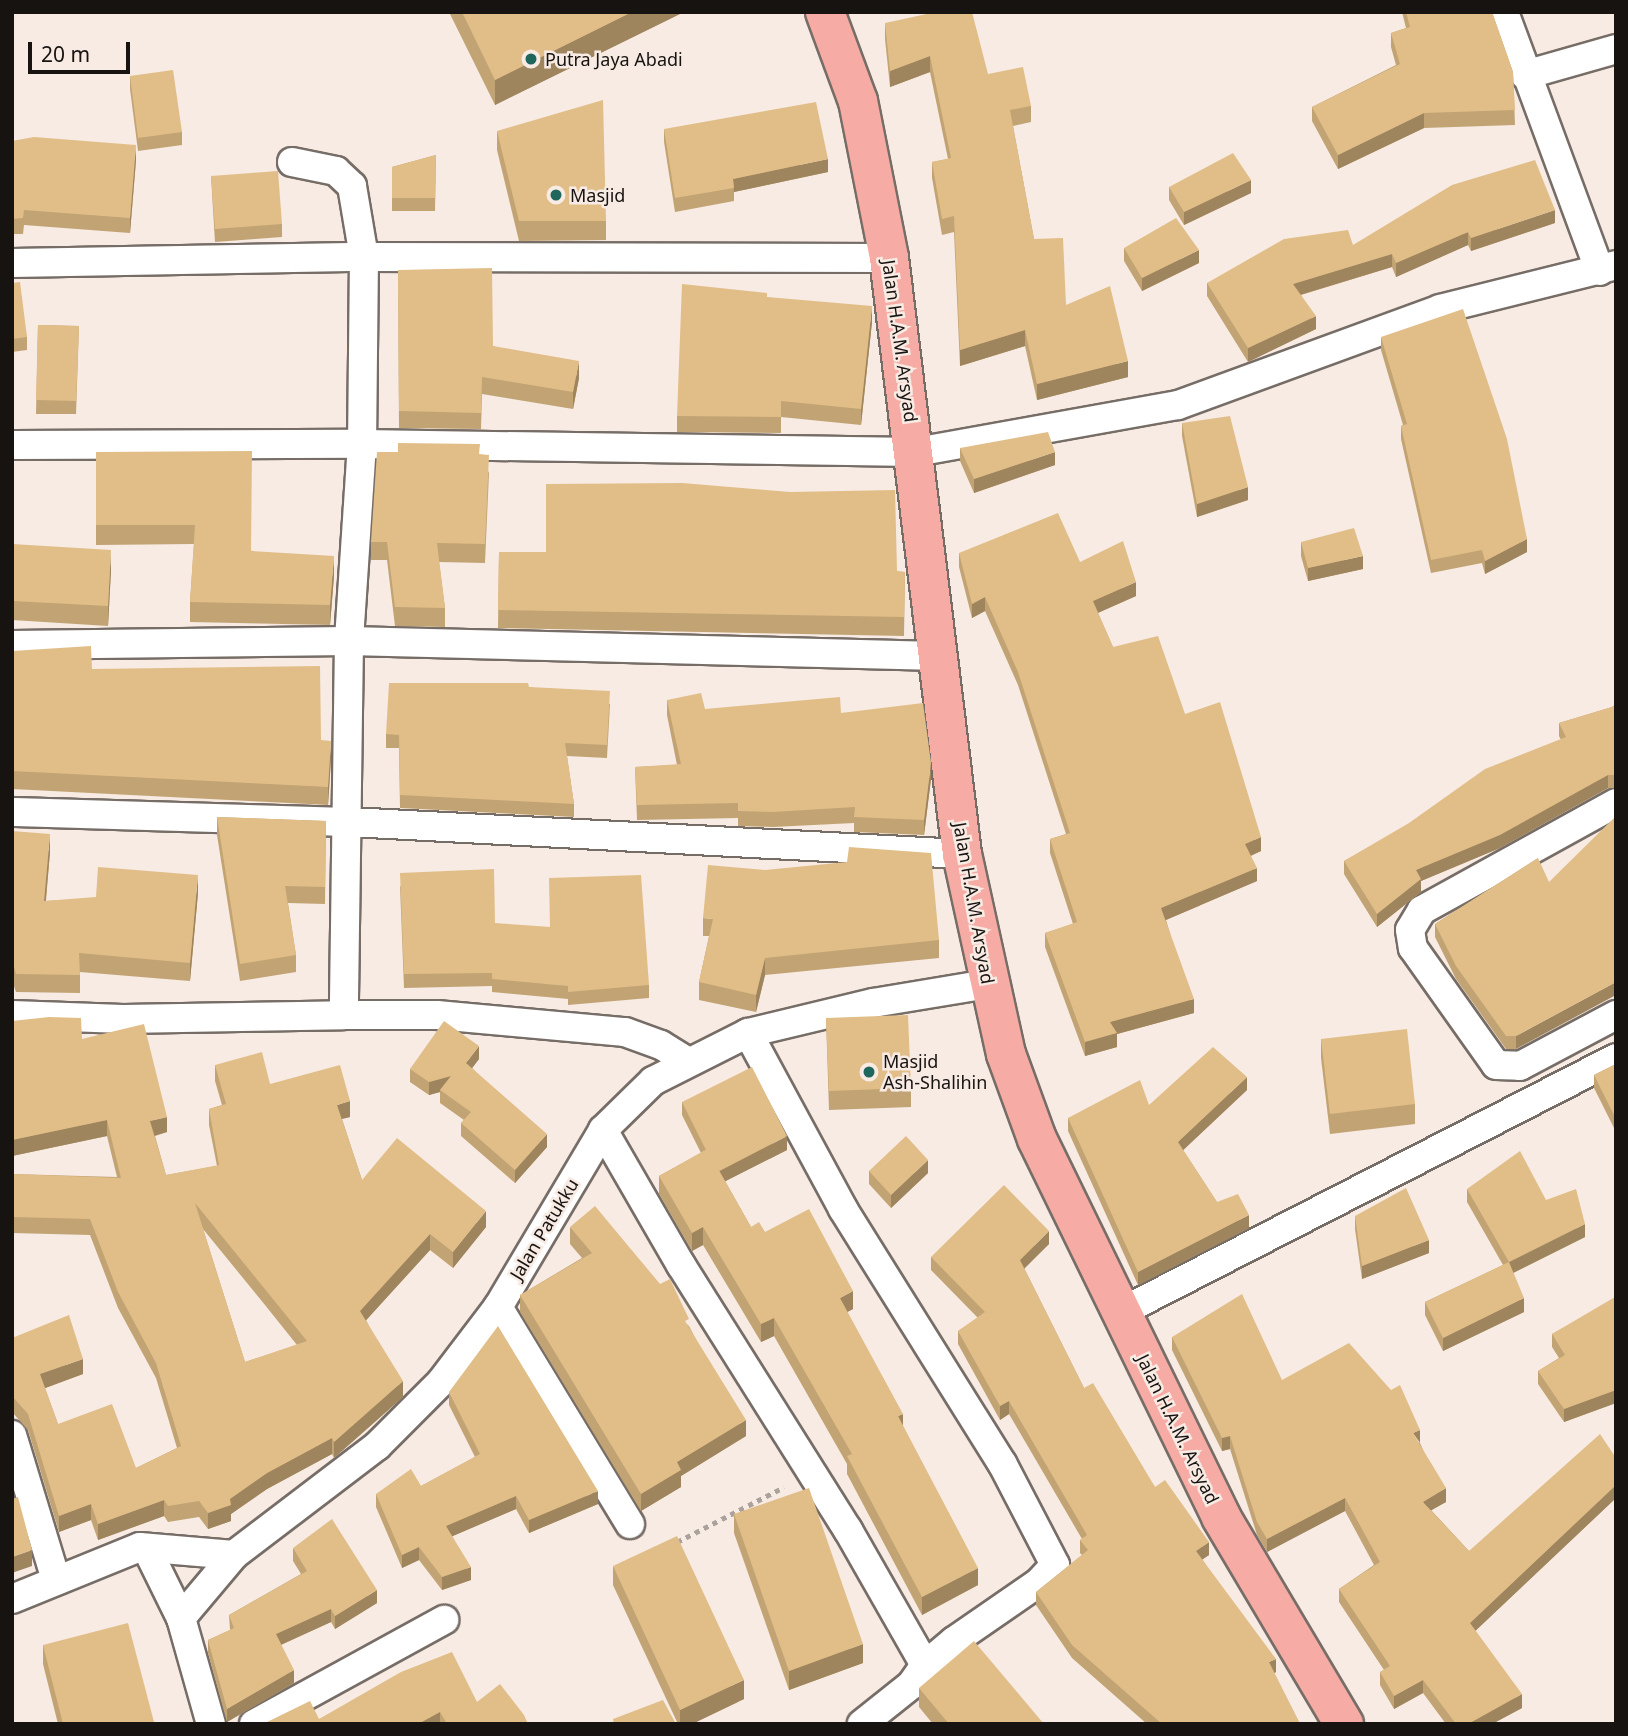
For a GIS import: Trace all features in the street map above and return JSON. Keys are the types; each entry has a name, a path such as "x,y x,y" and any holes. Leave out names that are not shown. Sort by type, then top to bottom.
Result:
{"highway":[{"name":"Jalan H.A.M. Arsyad","path":"825,12 858,101 889,258 916,453 962,854 988,984 1006,1054 1037,1139 1245,1561 1344,1724"}],"street":[{"path":"12,445 362,444 916,453 1178,405 1440,309 1608,268 1525,75 1504,12"},
{"path":"1525,75 1616,48"},
{"path":"292,162 336,171 352,186 364,257 362,444 349,641 349,822 344,1014"},
{"path":"12,263 364,257 889,258"},
{"path":"12,645 349,641 938,656"},
{"path":"1616,803 1422,910 1410,930 1413,948 1496,1065 1520,1066 1616,1015"},
{"path":"12,812 349,822 962,854"},
{"name":"Jalan Patukku","path":"181,1618 234,1555 377,1446 441,1382 498,1307 603,1130 653,1081 687,1061 748,1033 873,1003 988,984"},
{"path":"12,1015 122,1019 344,1014 437,1015 625,1032 661,1045 687,1061"},
{"path":"748,1033 842,1209 1002,1463 1055,1563 1051,1573 925,1665 911,1685 862,1724"},
{"path":"1121,1312 1616,1058"},
{"path":"603,1130 681,1265 813,1473 925,1665"},
{"path":"498,1307 630,1524"},
{"path":"12,1435 56,1580"},
{"path":"12,1599 139,1547 234,1555"},
{"path":"147,1549 181,1618 211,1724"},
{"path":"254,1724 444,1620"}],"path":[{"path":"671,1545 813,1473"}],"building":[{"path":"462,12 632,12 495,80"},
{"path":"936,12 972,12 988,74 1023,67 1031,106 1010,110 1034,239 1063,238 1066,305 1110,286 1128,361 1037,384 1025,330 960,350 954,216 942,219 932,162 951,158 930,56 890,71 885,23"},
{"path":"1406,12 1492,12 1513,72 1515,110 1424,113 1338,155 1312,107 1400,64 1391,33 1410,27"},
{"path":"173,70 182,132 138,138 130,76"},
{"name":"Masjid","path":"603,100 606,221 519,221 497,131"},
{"path":"816,102 828,159 733,179 734,188 675,198 664,129"},
{"path":"34,137 136,145 130,218 24,210 23,218 12,219 12,141"},
{"path":"1233,153 1251,180 1184,212 1169,187"},
{"path":"436,155 435,198 392,198 392,167"},
{"path":"1535,160 1555,210 1471,238 1468,232 1396,263 1392,254 1293,284 1316,316 1248,348 1207,283 1284,239 1348,230 1353,245 1452,185"},
{"path":"278,171 282,224 215,229 211,176"},
{"path":"1176,218 1199,250 1142,278 1124,248"},
{"path":"492,268 493,346 579,361 573,392 482,377 481,413 399,411 398,270"},
{"path":"20,282 27,337 12,339 12,283"},
{"path":"682,284 767,293 767,297 872,306 861,409 781,401 781,417 677,416"},
{"path":"1463,309 1507,439 1527,539 1485,561 1482,550 1431,560 1401,426 1407,424 1381,337"},
{"path":"38,325 79,326 76,401 36,400"},
{"path":"1230,416 1248,487 1197,504 1182,423"},
{"path":"1048,432 1055,452 974,479 960,448"},
{"path":"398,443 480,444 479,454 489,455 485,544 437,543 445,608 395,607 387,542 371,542 377,452 398,452"},
{"path":"252,451 251,551 334,556 330,605 190,602 195,525 96,525 96,452"},
{"path":"682,483 790,492 895,490 897,571 905,572 904,617 498,610 499,552 546,552 546,484"},
{"path":"1058,513 1080,562 1123,541 1136,582 1093,601 1113,647 1158,636 1185,714 1220,702 1261,837 1245,844 1257,868 1161,908 1194,999 1110,1022 1117,1033 1085,1042 1045,933 1077,922 1050,839 1070,833 1018,672 985,597 972,604 959,553"},
{"path":"1354,528 1363,556 1308,568 1301,542"},
{"path":"12,544 111,550 108,606 12,601"},
{"path":"91,646 92,669 320,666 321,740 331,741 328,787 12,771 12,651"},
{"path":"389,683 528,683 529,687 610,691 607,745 565,743 574,804 400,795 399,735 386,734"},
{"path":"701,693 705,709 840,697 841,713 923,703 931,763 924,820 854,817 855,807 773,812 738,811 738,803 637,805 635,767 681,764 667,700"},
{"path":"1616,704 1616,775 1608,775 1500,835 1416,870 1421,879 1377,914 1344,861 1409,823 1485,769 1566,737 1559,723"},
{"path":"1616,816 1616,982 1516,1036 1506,1036 1456,966 1435,924 1538,858 1549,882"},
{"path":"217,817 326,821 325,887 285,886 296,955 240,964"},
{"path":"12,831 50,834 44,901 96,897 98,867 198,875 190,963 79,953 80,975 16,974 14,967 12,968"},
{"path":"849,847 931,853 939,940 765,958 756,995 699,982 713,919 703,918 708,865 765,870 847,862"},
{"path":"494,869 495,923 550,927 549,878 641,875 649,985 568,992 568,986 492,979 492,973 404,974 400,873"},
{"name":"Masjid Ash-Shalihin","path":"908,1015 911,1088 829,1091 826,1018"},
{"path":"49,1017 81,1018 82,1039 144,1024 167,1117 150,1121 166,1175 219,1165 209,1109 226,1104 215,1065 262,1052 270,1084 340,1065 350,1101 337,1105 362,1180 397,1138 486,1211 453,1252 430,1234 360,1311 403,1381 334,1442 332,1438 267,1473 230,1499 231,1505 208,1513 199,1501 168,1506 164,1500 98,1524 91,1504 59,1516 28,1414 12,1396 12,1338 69,1315 83,1359 40,1374 58,1424 112,1404 136,1468 181,1446 156,1363 118,1292 90,1219 12,1217 12,1174 121,1178 107,1120 12,1140 12,1021","holes":["195,1203 307,1341 245,1362"]},
{"path":"444,1021 479,1046 466,1063 547,1134 515,1170 461,1123 471,1112 440,1090 451,1076 429,1082 410,1069"},
{"path":"1407,1029 1415,1104 1330,1114 1321,1039"},
{"path":"1213,1047 1247,1077 1178,1142 1217,1202 1238,1194 1249,1215 1138,1272 1068,1118 1140,1080 1149,1105"},
{"path":"1616,1064 1616,1119 1594,1075"},
{"path":"752,1067 787,1136 719,1171 682,1102"},
{"path":"906,1136 928,1160 891,1195 869,1171"},
{"path":"707,1149 751,1227 759,1222 765,1232 809,1209 853,1291 840,1298 903,1414 898,1416 978,1568 922,1597 847,1456 852,1454 774,1318 761,1324 703,1227 692,1233 659,1176"},
{"path":"1520,1151 1546,1200 1576,1189 1585,1224 1509,1262 1467,1189"},
{"path":"1004,1185 1049,1231 1020,1260 1084,1388 1093,1383 1155,1487 1165,1480 1209,1542 1196,1551 1276,1659 1269,1662 1300,1724 1162,1724 1072,1645 1036,1592 1088,1550 1080,1540 1087,1535 1009,1401 1000,1406 958,1331 985,1312 931,1257"},
{"path":"1406,1188 1429,1240 1362,1266 1355,1216"},
{"path":"595,1206 660,1284 670,1279 689,1319 685,1321 746,1420 677,1462 681,1470 641,1494 520,1295 592,1253 570,1227"},
{"path":"1509,1262 1524,1298 1443,1338 1425,1302"},
{"path":"1242,1294 1282,1380 1349,1343 1391,1390 1400,1385 1420,1430 1413,1433 1446,1488 1423,1502 1469,1551 1600,1434 1616,1458 1616,1485 1470,1623 1522,1694 1468,1724 1456,1724 1423,1680 1394,1696 1380,1672 1390,1666 1339,1589 1380,1562 1345,1498 1267,1539 1257,1522 1230,1436 1222,1438 1172,1337"},
{"path":"1615,1297 1616,1390 1564,1409 1538,1371 1565,1355 1552,1334"},
{"path":"498,1326 598,1491 529,1520 516,1496 446,1526 471,1567 442,1577 419,1547 402,1555 376,1494 411,1469 421,1486 480,1454 449,1392"},
{"path":"809,1488 863,1644 789,1671 734,1514"},
{"path":"18,1497 32,1550 12,1557 12,1499"},
{"path":"332,1519 377,1590 335,1616 331,1609 276,1634 294,1670 227,1709 208,1640 234,1628 229,1615 307,1571 293,1548"},
{"path":"677,1536 744,1680 680,1710 613,1566"},
{"path":"128,1623 154,1722 63,1724 43,1645"},
{"path":"974,1641 1044,1724 949,1724 919,1688"},
{"path":"452,1652 477,1702 500,1684 528,1724 447,1724 440,1712 418,1724 263,1724 310,1701 319,1719 401,1672"},
{"path":"663,1700 676,1724 614,1724 613,1719"}],"place":[{"name":"Putra Jaya Abadi","path":"531,59"},
{"name":"Masjid","path":"556,195"},
{"name":"Masjid Ash-Shalihin","path":"869,1072"}]}
